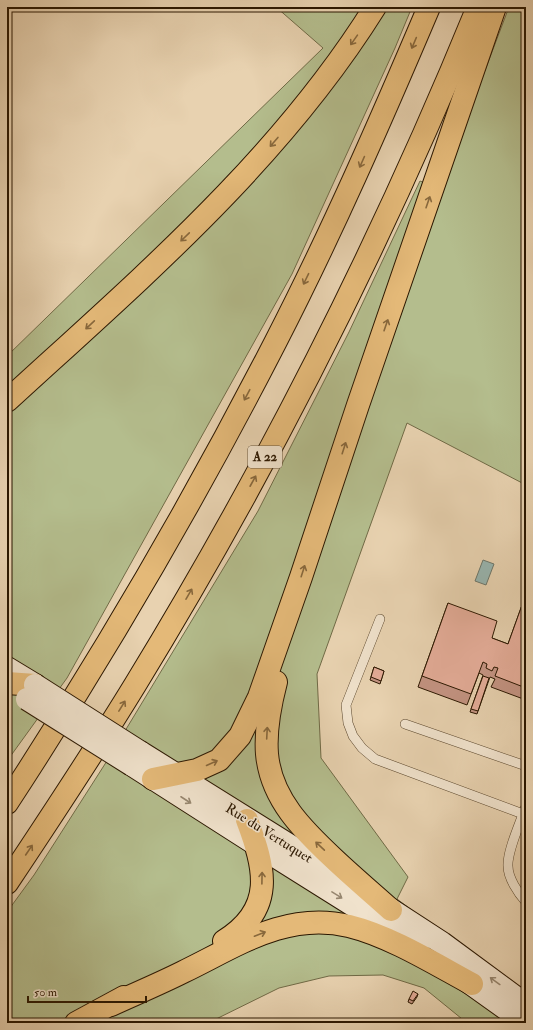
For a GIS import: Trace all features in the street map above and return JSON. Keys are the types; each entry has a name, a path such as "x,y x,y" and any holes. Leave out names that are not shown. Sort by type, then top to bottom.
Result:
{"highway":[{"path":"7,401 173,248 237,183 318,90 375,7"},
{"path":"7,803 111,638 190,502 250,391 333,224 386,108 429,7"},
{"name":"A 22","path":"7,883 89,759 136,683 196,583 258,472 309,374 376,239 425,131 478,7"},
{"path":"153,779 197,770 219,760 240,736 259,697 291,608 358,405 496,7"},
{"path":"291,608 271,699 267,731 267,755 272,778 281,798 297,823 306,833 391,910"},
{"path":"7,683 31,692"},
{"path":"76,1023 226,940 243,927 250,919 256,909 262,876 256,845 247,820"},
{"path":"111,1005 183,972 253,937 278,928 313,922 343,925 372,934 433,963 472,984"}],"street":[{"name":"Rue du Vertuquet","path":"7,668 31,692 136,759 175,775 391,910 442,943 526,1005"},
{"name":"Rue du Vertuquet","path":"7,687 31,692"},
{"name":"Rue du Vertuquet","path":"136,759 153,779 408,939 526,1023"}],"lane":[{"path":"380,619 346,705 348,723 353,736 362,748 375,760 525,810 511,848 507,865 512,879 526,902"},
{"path":"405,724 526,766"}],"green space":[{"path":"276,7 412,7 395,48 292,274 67,678 7,761 7,356 323,48"},
{"path":"509,7 526,7 526,485 407,423 317,674 321,758 408,877 397,899 526,996 526,1023 467,1023 424,988 383,975 329,976 279,988 208,1023 7,1023 7,912 34,875 105,764 258,511 349,332 420,181 440,189"}],"water":[{"path":"483,560 494,564 486,585 475,581"}],"building":[{"path":"526,594 526,688 495,676 498,668 494,667 492,671 486,668 487,664 483,662 471,694 422,676 448,603 497,621 492,638 508,644"},
{"path":"374,667 384,671 381,681 371,677"},
{"path":"483,676 489,678 478,711 471,709"},
{"path":"413,991 418,994 413,1001 409,999"}]}
